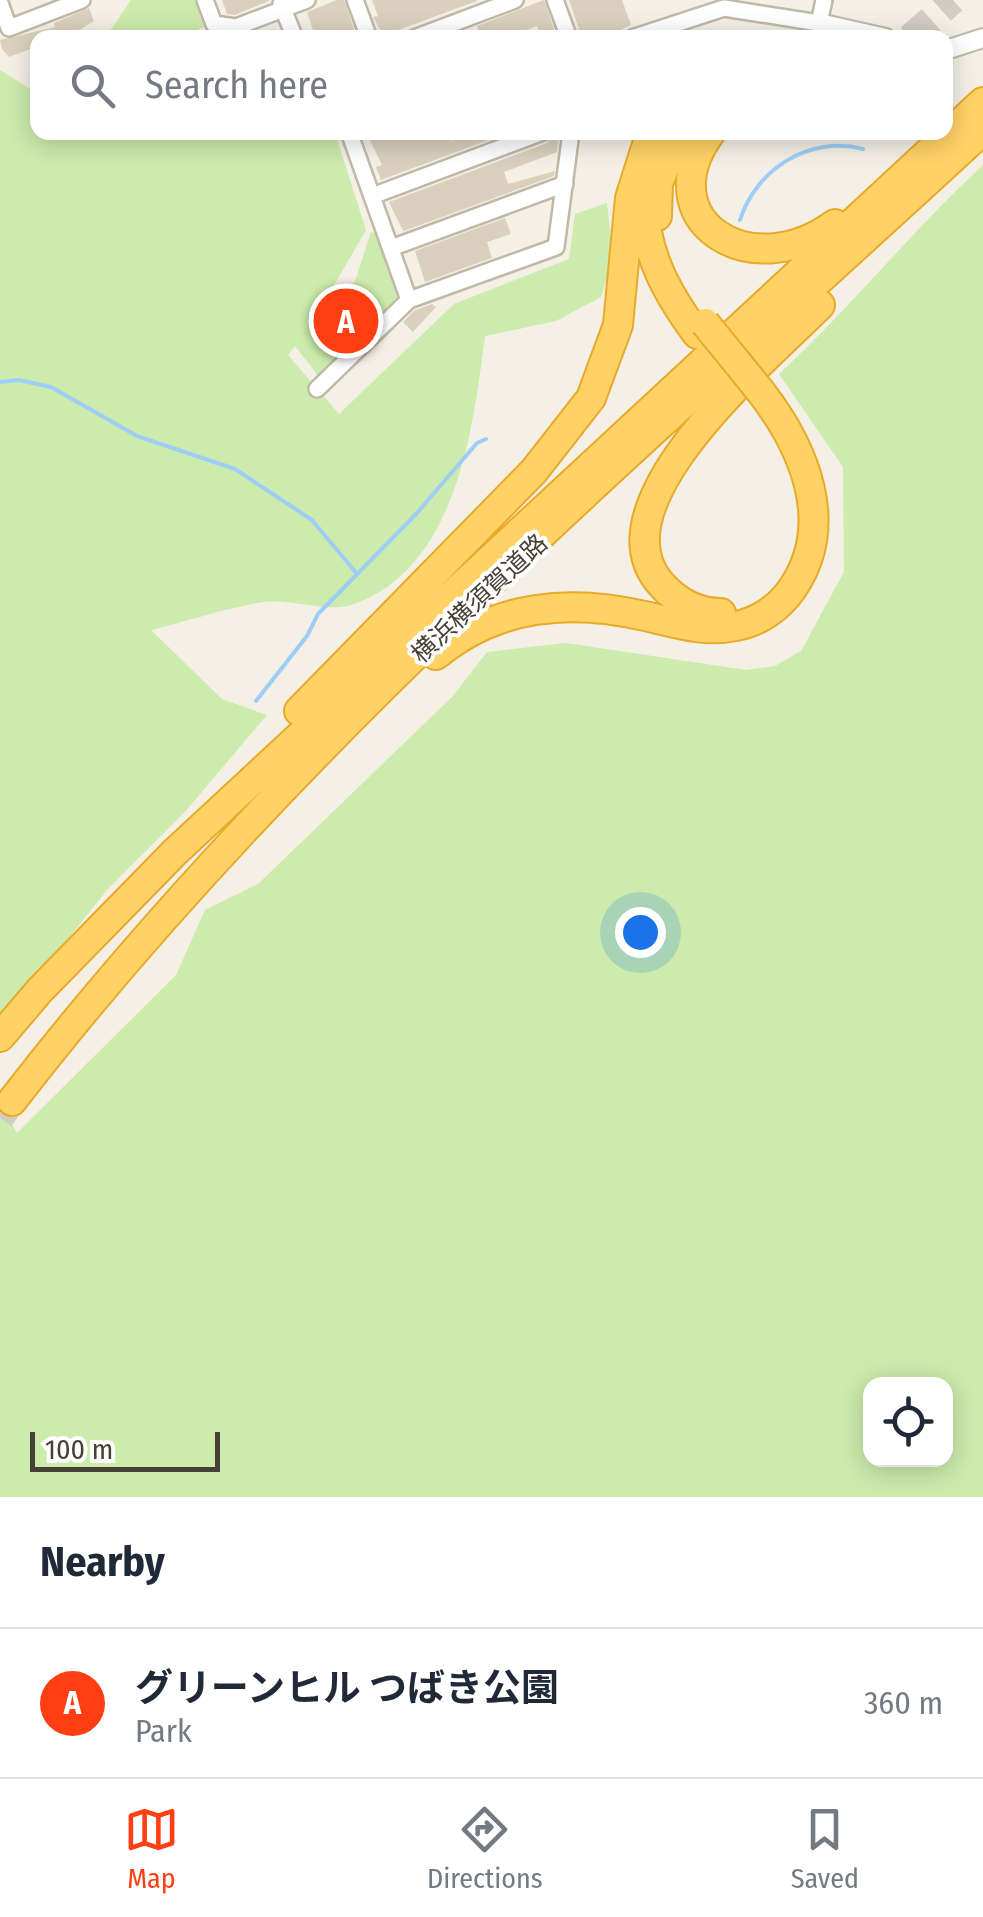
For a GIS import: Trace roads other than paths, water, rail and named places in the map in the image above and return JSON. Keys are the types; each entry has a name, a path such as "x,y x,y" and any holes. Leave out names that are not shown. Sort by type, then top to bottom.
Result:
{"highway":[{"path":"953,125 983,100"},
{"name":"横浜横須賀道路","path":"953,128 983,100"},
{"path":"756,396 794,479 800,511 797,550 783,579 760,601 735,612 702,611 669,592 656,579 647,554 650,506 668,468 983,132"},
{"name":"横浜横須賀道路","path":"12,1101 177,899 450,623 983,132"},
{"path":"94,933 259,752 534,470 578,418 614,342 630,198 648,140"},
{"path":"177,899 418,670 465,635 522,612 562,604 596,606 722,629 748,623 788,595 807,561 813,502 797,448 666,286 646,238 644,186 659,140"},
{"path":"677,140 658,183 659,231 701,328"},
{"path":"708,140 695,166 696,204 717,235 762,252 791,248 820,235 934,140"},
{"name":"横浜横須賀道路","path":"0,1037 94,933 253,779 940,140"}],"street":[{"path":"205,0 214,24 236,26 281,4 306,0"},
{"path":"355,0 366,30"},
{"path":"435,30 514,0"},
{"path":"555,0 566,30"},
{"path":"819,23 824,0"},
{"path":"0,3 9,28 72,2"},
{"path":"281,4 292,30"},
{"path":"657,30 724,8 850,30"},
{"path":"953,48 983,38"},
{"path":"352,140 410,300"},
{"path":"372,196 522,140"},
{"path":"318,389 410,300 556,247 571,140"},
{"path":"391,248 564,184"}],"waterway":[{"path":"740,220 759,185 788,160 824,147 863,149"},
{"path":"0,382 19,380 51,387 137,436 235,469 312,520 357,574"},
{"path":"256,701 307,636 318,614 417,513 477,443 486,439"}],"tunnel":[{"path":"919,30 953,0"},
{"path":"0,1118 12,1101"}],"place":[{"name":"グリーンヒル つばき公園","path":"346,321"}]}
